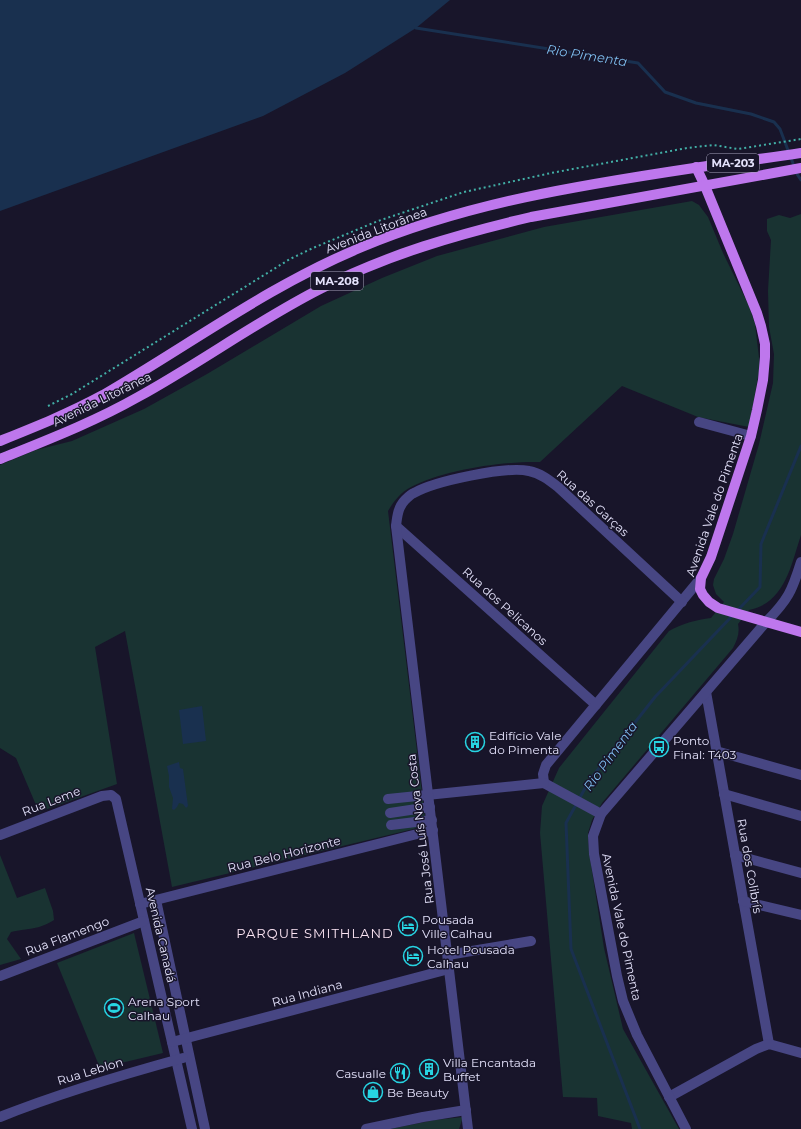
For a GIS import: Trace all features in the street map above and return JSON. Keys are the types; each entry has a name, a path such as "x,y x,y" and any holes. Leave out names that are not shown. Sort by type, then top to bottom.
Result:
{"main road":[{"name":"Avenida Litorânea","path":"0,441 80,407 116,387 282,286 333,259 384,238 463,212 510,200 612,181 801,153"},
{"name":"Avenida Vale do Pimenta","path":"696,168 705,186 762,326 764,344 763,380 751,436 711,557 701,578 700,589 703,595"},
{"name":"Avenida Litorânea","path":"0,459 92,420 162,384 278,312 320,289 383,261 454,237 531,217 801,168"},
{"path":"92,420 86,417 86,408 108,396 116,387"},
{"path":"28,448 39,439 60,430 62,422 55,418"},
{"path":"703,595 709,602 718,608 750,617 764,624 801,632"}],"street":[{"path":"699,422 751,436"},
{"name":"Rua das Garças","path":"396,526 398,511 403,502 413,493 434,484 495,472 519,469 530,471 539,474 558,487 682,602"},
{"name":"Rua dos Pelicanos","path":"396,526 596,705"},
{"name":"Rua José Luís Nova Costa","path":"396,526 468,1129"},
{"name":"Avenida Vale do Pimenta","path":"686,1129 630,1018 623,1001 593,848 594,832 602,814 764,624 778,610 790,593 801,562"},
{"path":"544,784 543,774 546,766 701,578"},
{"name":"Avenida Vale do Pimenta","path":"682,602 692,597 703,595"},
{"name":"Rua dos Colibrís","path":"706,692 770,1044"},
{"path":"716,751 801,775"},
{"path":"388,799 544,784 602,814"},
{"path":"724,794 801,816"},
{"name":"Rua Leme","path":"0,834 102,796 111,795"},
{"name":"Avenida Canadá","path":"111,795 116,799 117,803 192,1129"},
{"path":"390,813 430,807"},
{"path":"391,825 432,820"},
{"name":"Rua Belo Horizonte","path":"140,904 433,830"},
{"path":"735,855 801,873"},
{"name":"Avenida Canadá","path":"156,900 205,1129"},
{"path":"743,901 801,916"},
{"name":"Rua Flamengo","path":"0,976 144,921"},
{"path":"448,955 531,941"},
{"name":"Rua Indiana","path":"172,1042 450,969"},
{"path":"669,1097 770,1044 801,1053"},
{"name":"Rua Leblon","path":"0,1117 91,1084 189,1056"},
{"path":"366,1129 466,1110"}],"path":[{"path":"775,144 800,139"}],"green space":[{"path":"692,201 699,205 708,217 723,253 749,306 755,324 760,366 749,427 698,417 622,386 540,462 491,465 456,471 439,476 424,481 404,491 388,511 426,826 172,887 125,631 95,647 117,784 39,812 16,758 0,748 0,465 36,450 72,441 144,409 207,374 321,306 382,278 437,256 544,227"},
{"path":"801,214 801,535 790,570 779,591 771,600 761,606 749,610 738,624 738,636 733,648 602,803 592,820 588,833 589,852 604,948 623,1029 679,1129 632,1129 631,1123 598,1116 597,1098 563,1097 540,833 542,806 559,768 669,631 690,622 711,618 724,602 716,594 713,585 714,579 724,559 733,534 759,444 773,383 774,354 769,327 768,291 771,240 767,231 767,219 779,215 790,218"},
{"path":"0,855 17,898 45,888 53,911 54,920 38,927 11,932 7,939 21,959 0,965"},
{"name":"Arena Sport Calhau","path":"134,933 163,1053 100,1068 57,963"},
{"path":"463,1117 459,1129 390,1129 435,1120"}],"water":[{"path":"0,0 450,0 416,28 345,73 263,116 0,211"},
{"path":"202,706 206,741 183,744 179,710"},
{"path":"179,762 180,768 183,769 188,806 186,808 183,804 179,803 174,810 172,809 173,798 169,787 167,766"}],"waterway":[{"name":"Rio Pimenta","path":"416,28 638,63 665,92 696,103 751,114 774,122 780,129 797,174 801,180"},
{"name":"Rio Pimenta","path":"737,611 760,587 761,544 801,446"},
{"name":"Rio Pimenta","path":"640,1129 571,949 566,823 589,781 655,697 733,615"}],"place":[{"name":"Edifício Vale do Pimenta","path":"475,742"},
{"name":"Ponto Final: T403","path":"659,747"},
{"name":"Pousada Ville Calhau","path":"408,926"},
{"name":"Hotel Pousada Calhau","path":"413,956"},
{"name":"Arena Sport Calhau","path":"114,1008"},
{"name":"Villa Encantada Buffet","path":"429,1069"},
{"name":"Casualle","path":"400,1073"},
{"name":"Be Beauty","path":"373,1092"}],"district":[{"name":"PARQUE SMITHLAND","path":"315,933"}]}
